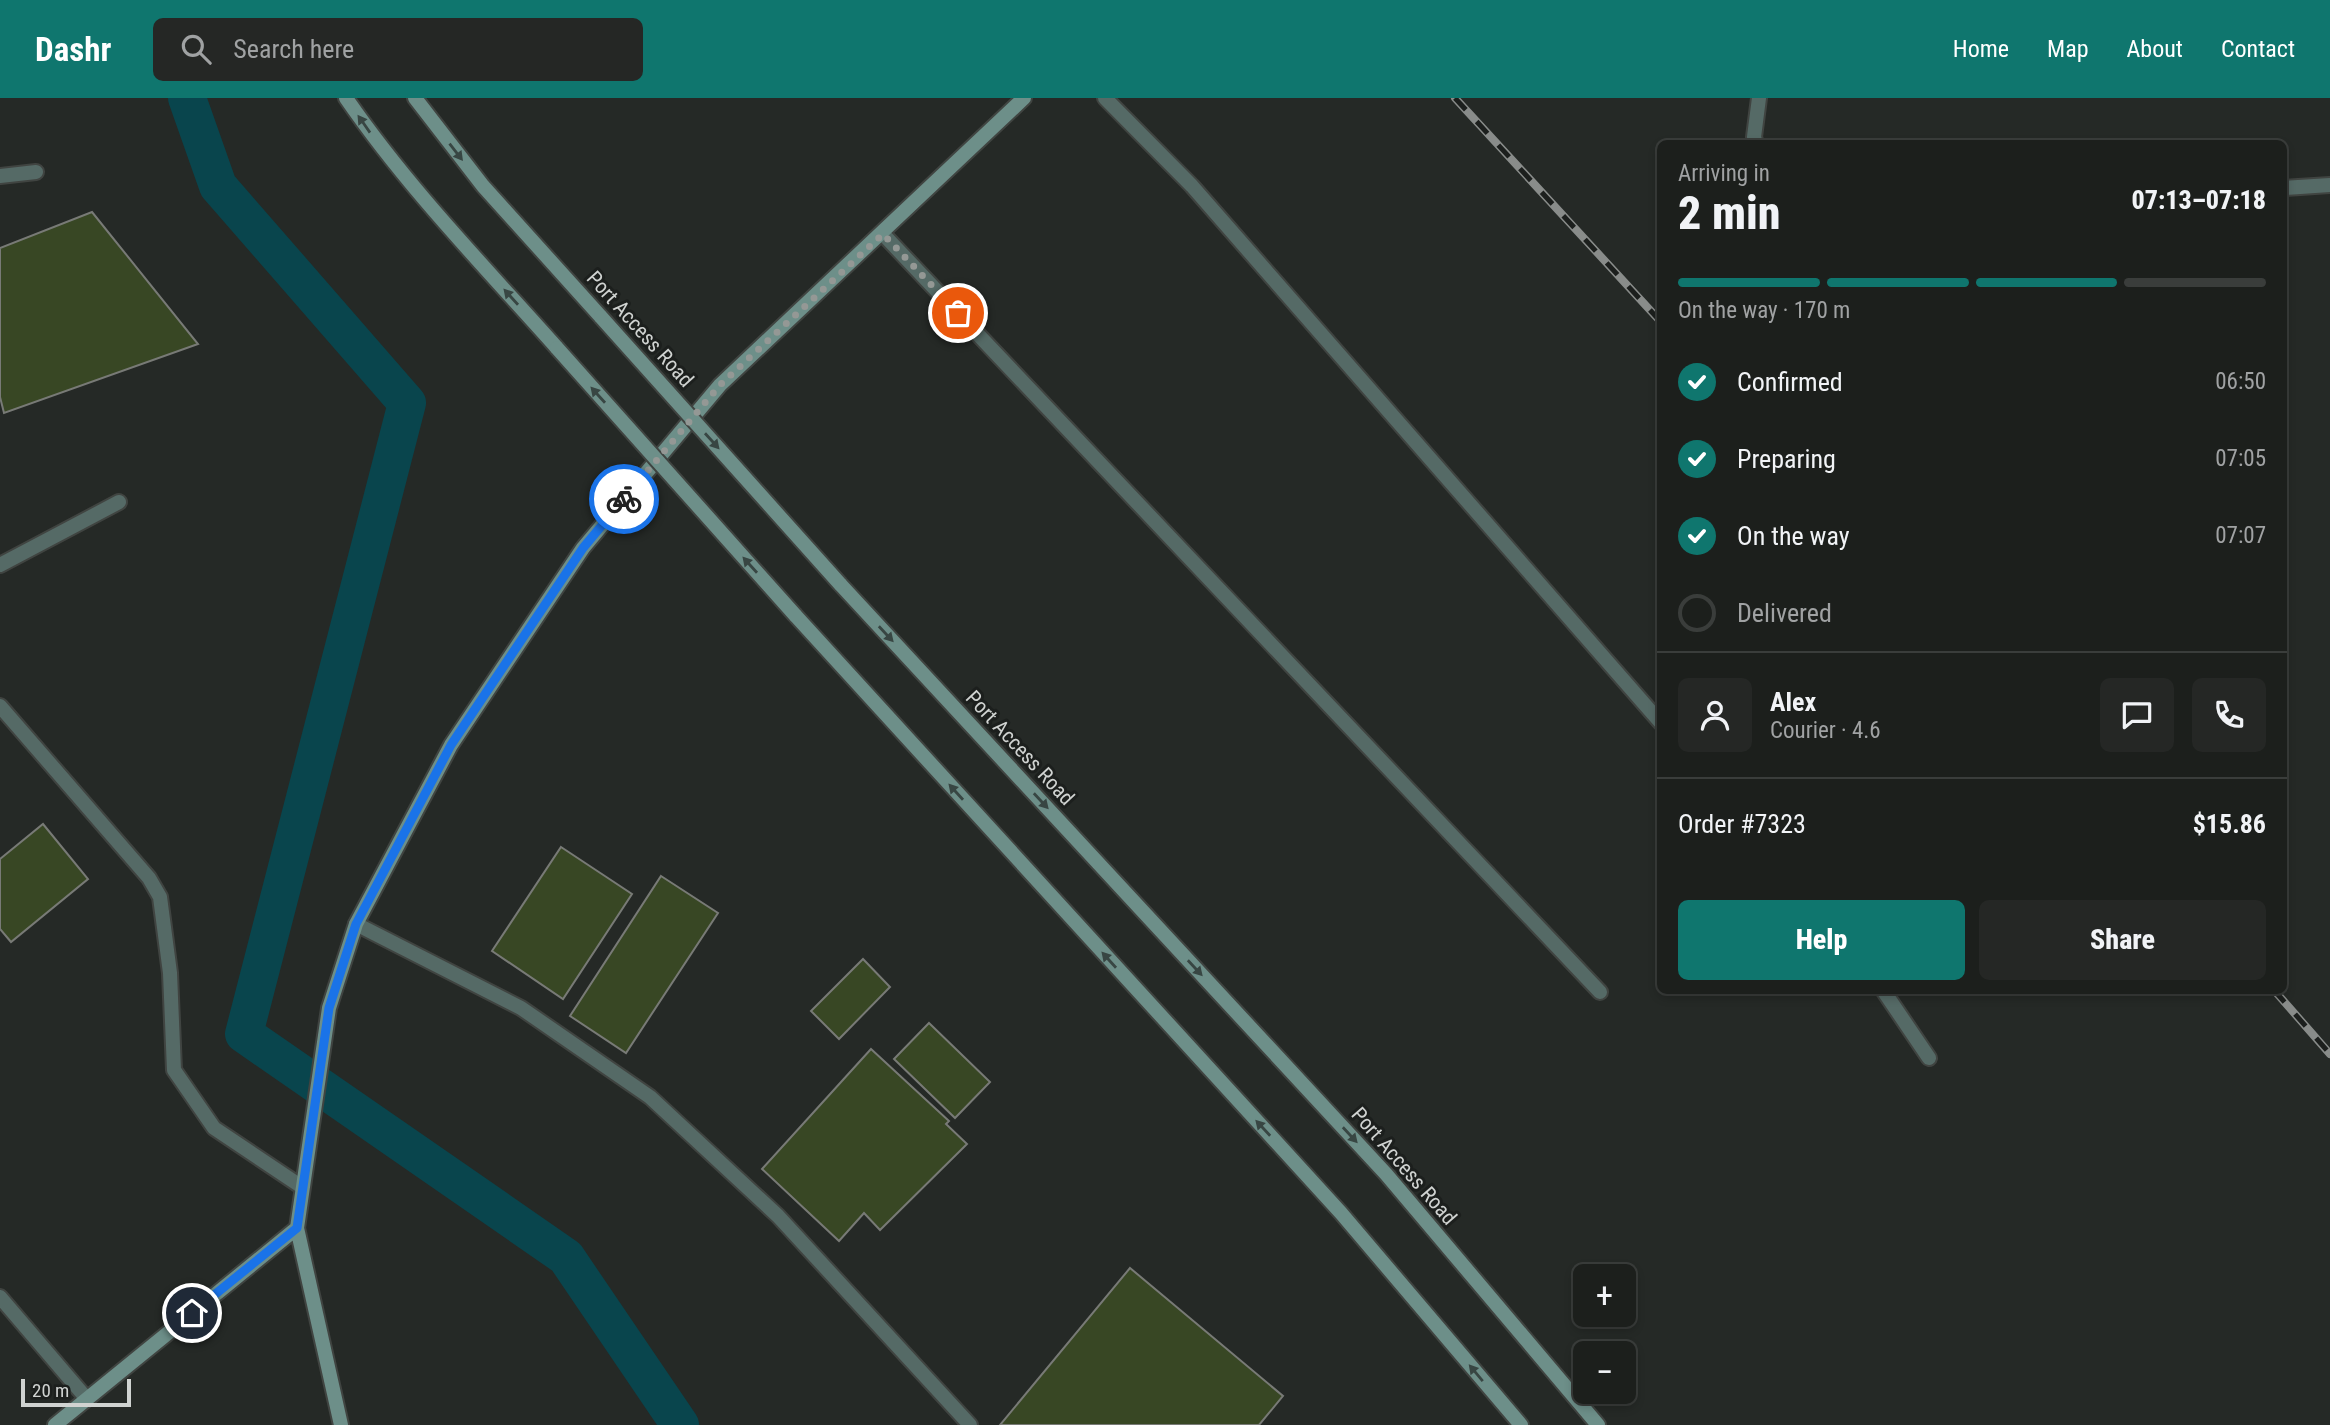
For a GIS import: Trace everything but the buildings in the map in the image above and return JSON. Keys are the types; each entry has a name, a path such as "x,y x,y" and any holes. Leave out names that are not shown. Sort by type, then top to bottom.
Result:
{"main road":[{"path":"346,98 426,202 795,615 1341,1213 1521,1425"},
{"name":"Port Access Road","path":"415,98 482,186 839,584 1386,1174 1598,1425"},
{"path":"341,1425 297,1228 329,1008 356,924 451,745 583,548 720,385 1024,98"},
{"path":"55,1425 297,1228"}],"street":[{"path":"1105,98 1192,186 1657,718"},
{"path":"1755,140 1759,98"},
{"path":"0,176 36,172"},
{"path":"2287,188 2330,185"},
{"path":"883,234 1600,992"},
{"path":"0,565 119,502"},
{"path":"0,706 149,878 160,897 170,974 174,1070 214,1128 302,1187"},
{"path":"356,924 521,1008 650,1097 778,1216 970,1425"},
{"path":"1886,994 1929,1058"},
{"path":"0,1297 88,1399"}],"waterway":[{"path":"187,98 218,186 407,403 244,1034 566,1257 680,1425"}],"railway":[{"path":"1455,98 1657,318"},
{"path":"2278,994 2330,1054"}],"way so far":[{"path":"624,499 720,385 883,234 958,313"}],"route":[{"path":"192,1313 297,1228 329,1008 356,924 451,745 583,548 624,499"}]}
